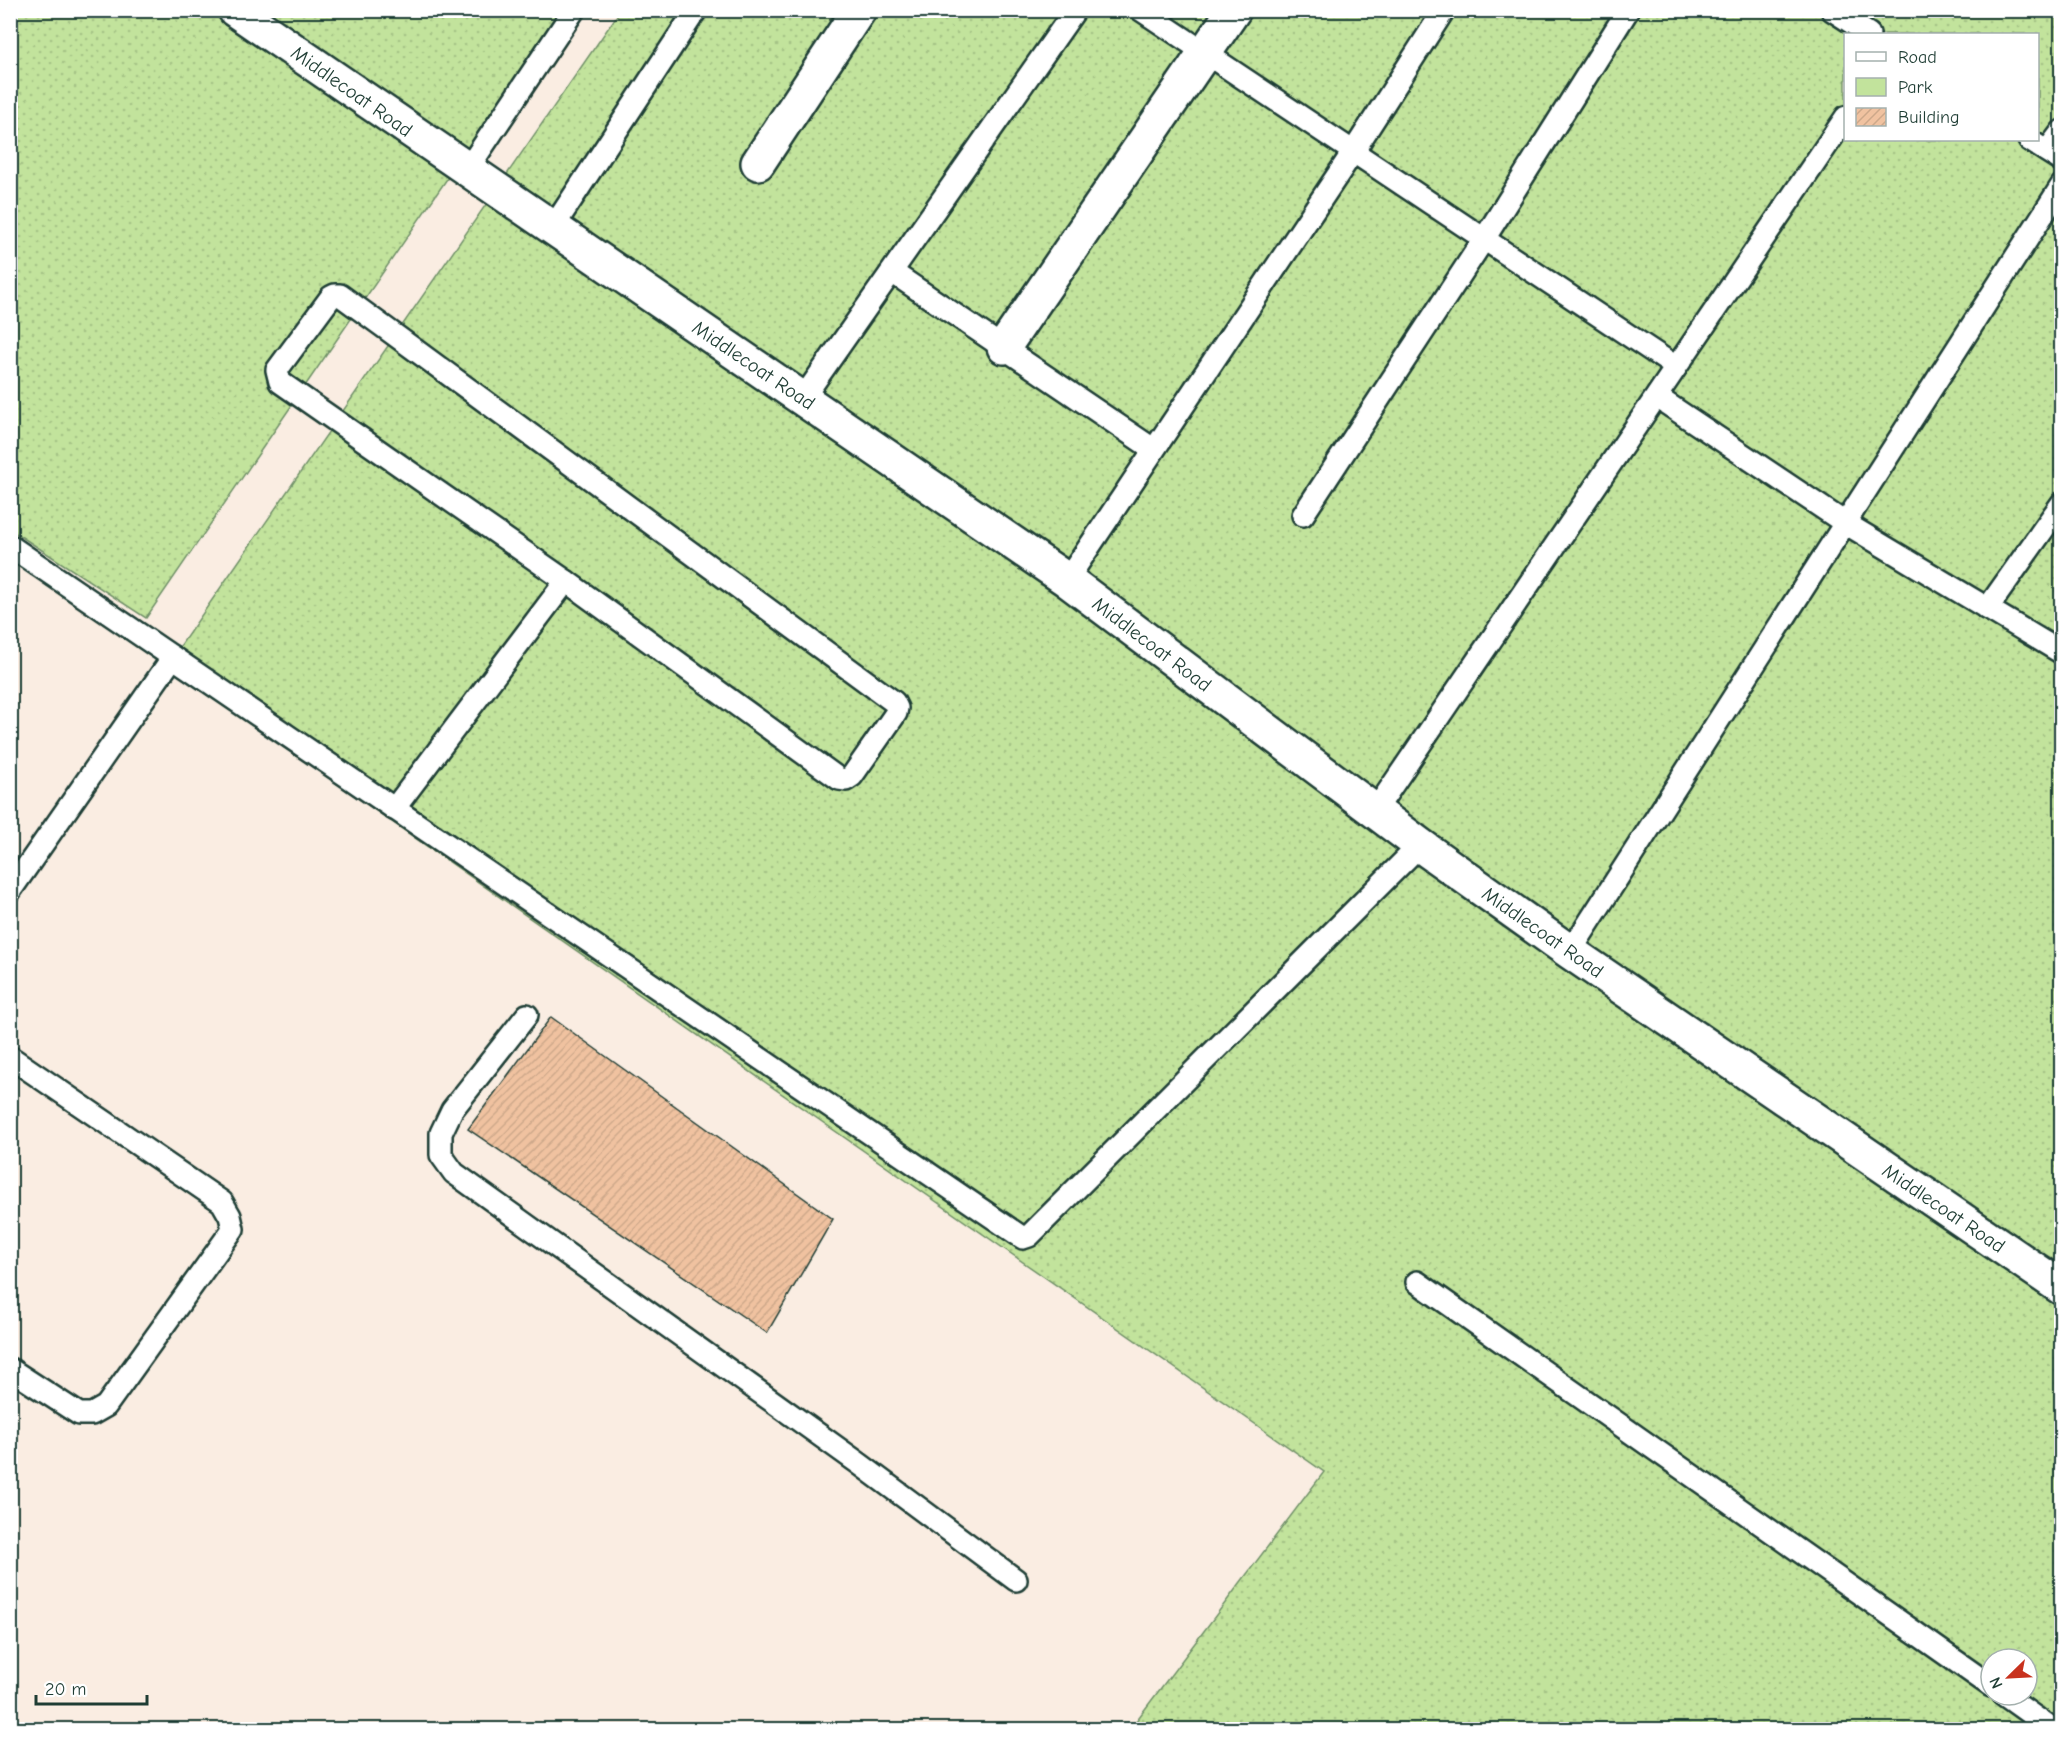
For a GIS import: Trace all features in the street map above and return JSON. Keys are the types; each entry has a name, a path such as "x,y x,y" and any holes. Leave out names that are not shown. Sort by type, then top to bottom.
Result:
{"street":[{"name":"Middlecoat Road","path":"235,10 1066,580 1420,845 1570,952 2061,1288"},
{"path":"758,164 859,10"},
{"path":"1004,347 1234,10"}],"lane":[{"path":"467,170 574,10"},
{"path":"552,229 696,10"},
{"path":"803,398 1075,10"},
{"path":"1141,10 1676,367"},
{"path":"1066,580 1353,152 1444,10"},
{"path":"1303,515 1484,239 1629,10"},
{"path":"1832,10 1867,33"},
{"path":"1375,811 1844,118"},
{"path":"2031,141 2054,156 2061,131"},
{"path":"1570,952 2061,185"},
{"path":"892,272 1153,449"},
{"path":"340,296 369,316 888,697 894,702 897,708 896,713 852,776 846,780 839,779 566,581 280,382 277,370 331,297 340,296"},
{"path":"1656,397 1845,522 2061,653"},
{"path":"1987,609 2061,503"},
{"path":"10,546 1023,1238 1029,1236 1420,845"},
{"path":"394,809 566,581"},
{"path":"10,891 173,657"},
{"path":"527,1015 452,1110 441,1134 441,1155 454,1173 857,1462 1016,1580"},
{"path":"10,1057 222,1202 230,1216 233,1229 106,1406 92,1414 79,1414 10,1369"},
{"path":"1417,1282 1979,1678"},
{"path":"2021,1707 2053,1730"}],"green space":[{"path":"10,11 562,11 146,618 11,530"},
{"path":"620,11 2061,11 2061,1729 1130,1729 1324,1472 167,665"}],"building":[{"path":"551,1017 833,1219 767,1333 468,1129"}]}
